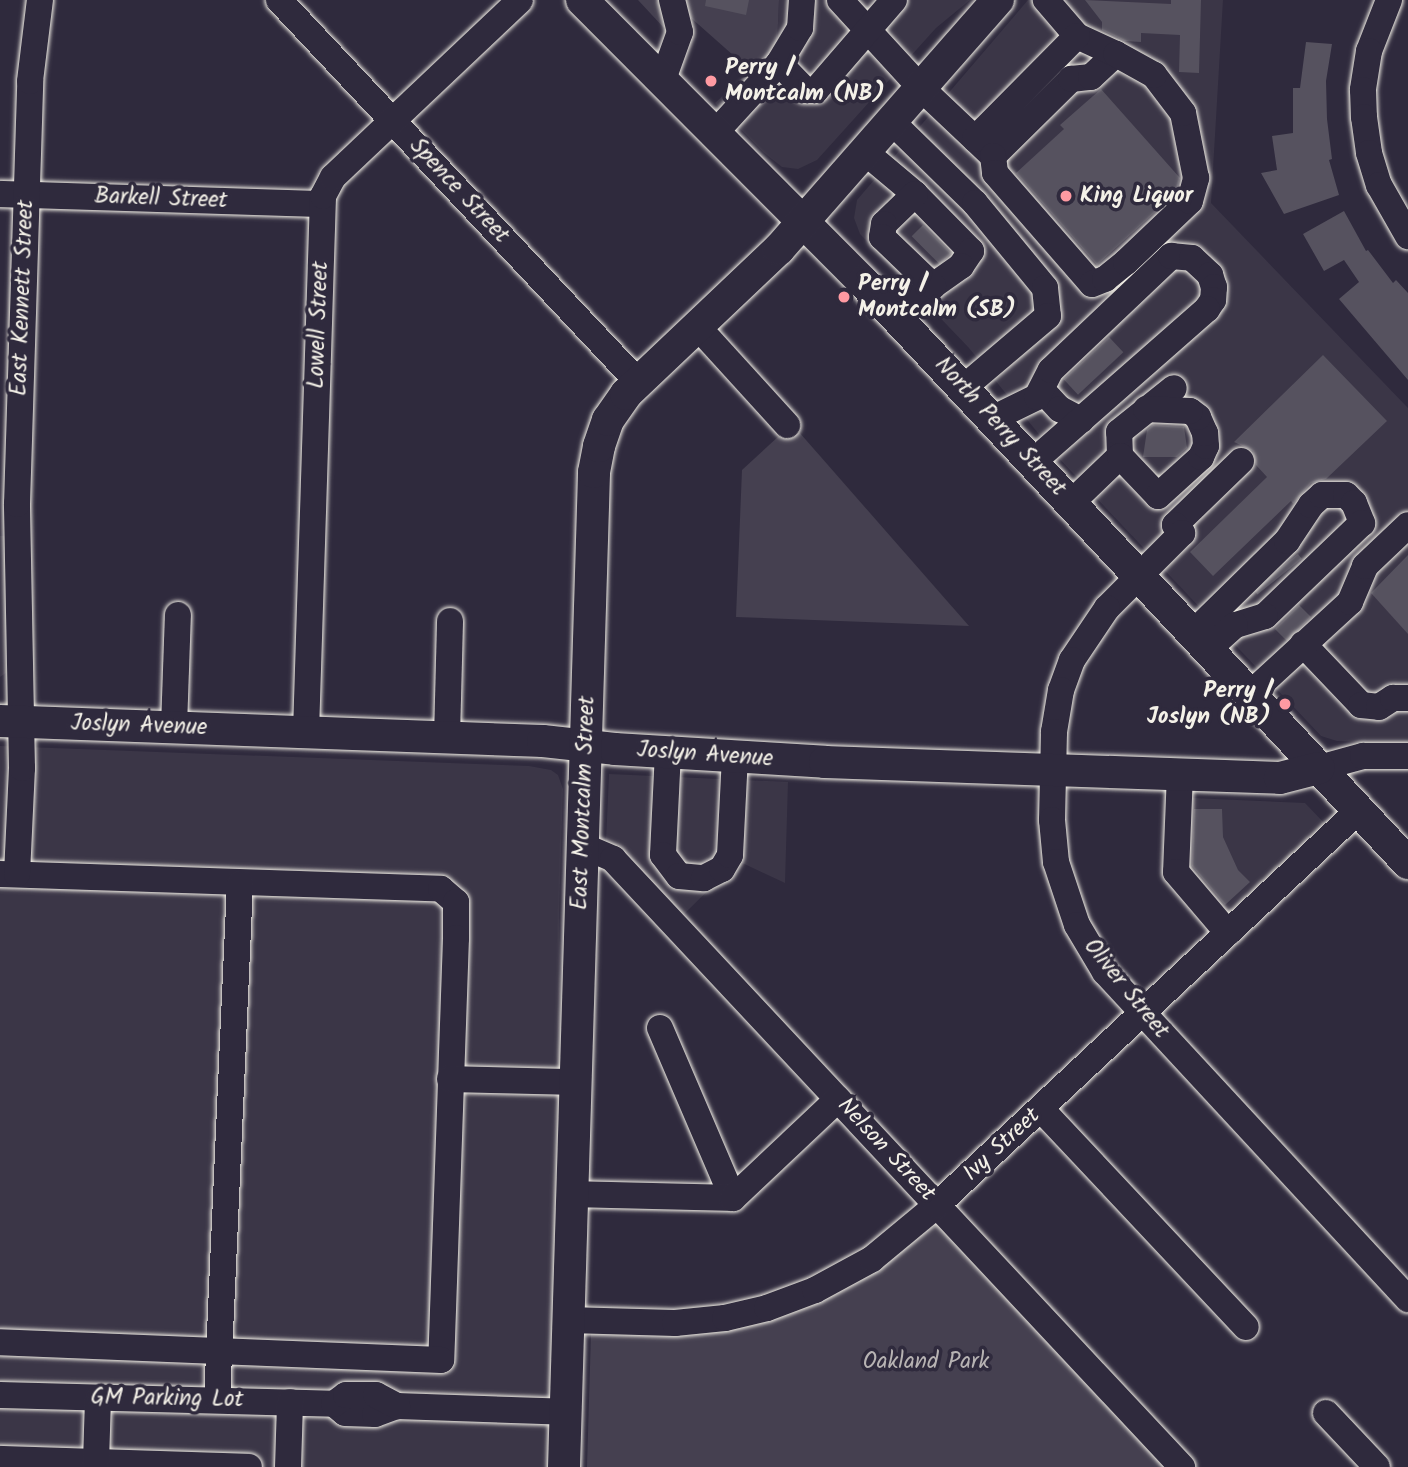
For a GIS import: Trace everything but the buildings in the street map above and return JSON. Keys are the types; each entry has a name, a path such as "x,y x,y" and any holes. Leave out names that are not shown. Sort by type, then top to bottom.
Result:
{"main road":[{"name":"North Perry Street","path":"582,0 893,314 1408,863"},
{"name":"East Montcalm Street","path":"564,1467 596,459 608,419 638,382 803,222 998,0"},
{"name":"Joslyn Avenue","path":"10,722 447,737 735,757 1280,778 1319,768"}],"street":[{"name":"East Kennett Street","path":"9,874 22,768 10,722 9,560 17,504 32,41 40,0"},
{"name":"Spence Street","path":"279,0 638,382"},
{"name":"Lowell Street","path":"306,732 322,204 326,188 333,177 520,0"},
{"path":"662,82 680,32 672,0"},
{"path":"714,134 779,62 800,28 802,0"},
{"path":"840,0 921,88 984,147 995,173 1092,284 1105,279 1190,201 1196,178 1183,113 1154,75 1077,36 1046,0"},
{"path":"779,62 804,90 816,90 894,0"},
{"path":"1389,0 1374,36 1366,67 1364,126 1379,185 1408,236"},
{"path":"984,147 1077,36"},
{"path":"984,147 1071,79 1091,77 1116,54"},
{"path":"892,122 975,203 1045,288 1048,316 963,388"},
{"path":"865,152 915,194 971,251 961,266 893,314"},
{"name":"Barkell Street","path":"0,194 322,204"},
{"path":"915,194 884,224 882,237 933,286"},
{"path":"992,419 1030,402 1042,390 1051,370 1171,256 1192,258 1210,275 1214,287 1213,300 1207,309 1032,462"},
{"path":"1045,288 1072,264"},
{"path":"697,326 787,425"},
{"path":"1146,409 1190,411 1198,417 1205,433 1206,446 1201,457 1158,496 1120,456 1119,432 1146,409 1174,388"},
{"path":"1042,390 1060,409 1081,420"},
{"path":"1071,503 1120,456"},
{"name":"Oliver Street","path":"1241,461 1175,525 1182,533 1096,621 1072,660 1058,706 1052,769 1054,845 1069,906 1099,963 1142,1014 1408,1299"},
{"path":"1322,495 1346,495 1354,503 1362,523 1265,616 1235,625 1200,641 1287,541 1311,505 1322,495"},
{"path":"1250,694 1350,602 1365,566 1408,525"},
{"path":"174,727 178,615"},
{"path":"447,737 450,621"},
{"path":"1303,644 1361,705 1379,707 1393,698 1408,698"},
{"path":"668,752 663,855 679,877 704,878 722,869 730,855 735,757"},
{"name":"Joslyn Avenue","path":"1319,768 1363,756 1408,755"},
{"path":"1180,774 1176,872 1228,933"},
{"name":"Ivy Street","path":"568,1320 688,1322 725,1318 775,1305 815,1290 860,1267 894,1243 937,1205 1359,810"},
{"name":"Nelson Street","path":"583,846 613,859 1182,1467"},
{"path":"0,1342 441,1360 456,902 441,889 9,874"},
{"path":"217,1400 240,884"},
{"path":"660,1028 733,1198"},
{"path":"450,1079 575,1082"},
{"path":"572,1194 733,1198 838,1099"},
{"path":"1041,1109 1247,1327"},
{"name":"GM Parking Lot","path":"0,1395 334,1404 346,1395 376,1395 397,1406 565,1412"},
{"path":"96,1462 98,1398"},
{"path":"288,1467 290,1402"},
{"path":"1326,1413 1377,1467"},
{"path":"0,1459 249,1467"}],"shaded area":[{"path":"779,0 970,0 936,28 817,160 798,169 782,167 763,152 715,103 777,46"},
{"path":"1028,0 1223,0 1211,203 1408,408 1408,744 1337,741 1321,736 1055,454 969,348 860,234 854,218 857,200"},
{"path":"0,536 8,536 6,673 0,677"},
{"path":"0,746 529,766 551,770 558,775 563,789 559,914 561,1040 548,1467 0,1467"},
{"path":"609,774 788,782 785,883 738,861 680,918 606,841"},
{"path":"1169,797 1305,803 1328,827 1217,932 1169,875"}],"green space":[{"path":"638,0 779,0 777,46 751,71 690,17 664,28"},
{"path":"792,424 969,626 736,617 742,470"},
{"name":"Oakland Park","path":"938,1225 1169,1467 587,1467 591,1334 699,1333"}],"place":[{"name":"Perry / Montcalm (NB)","path":"711,81"},
{"name":"King Liquor","path":"1066,196"},
{"name":"Perry / Montcalm (SB)","path":"844,297"},
{"name":"Perry / Joslyn (NB)","path":"1285,704"}]}
